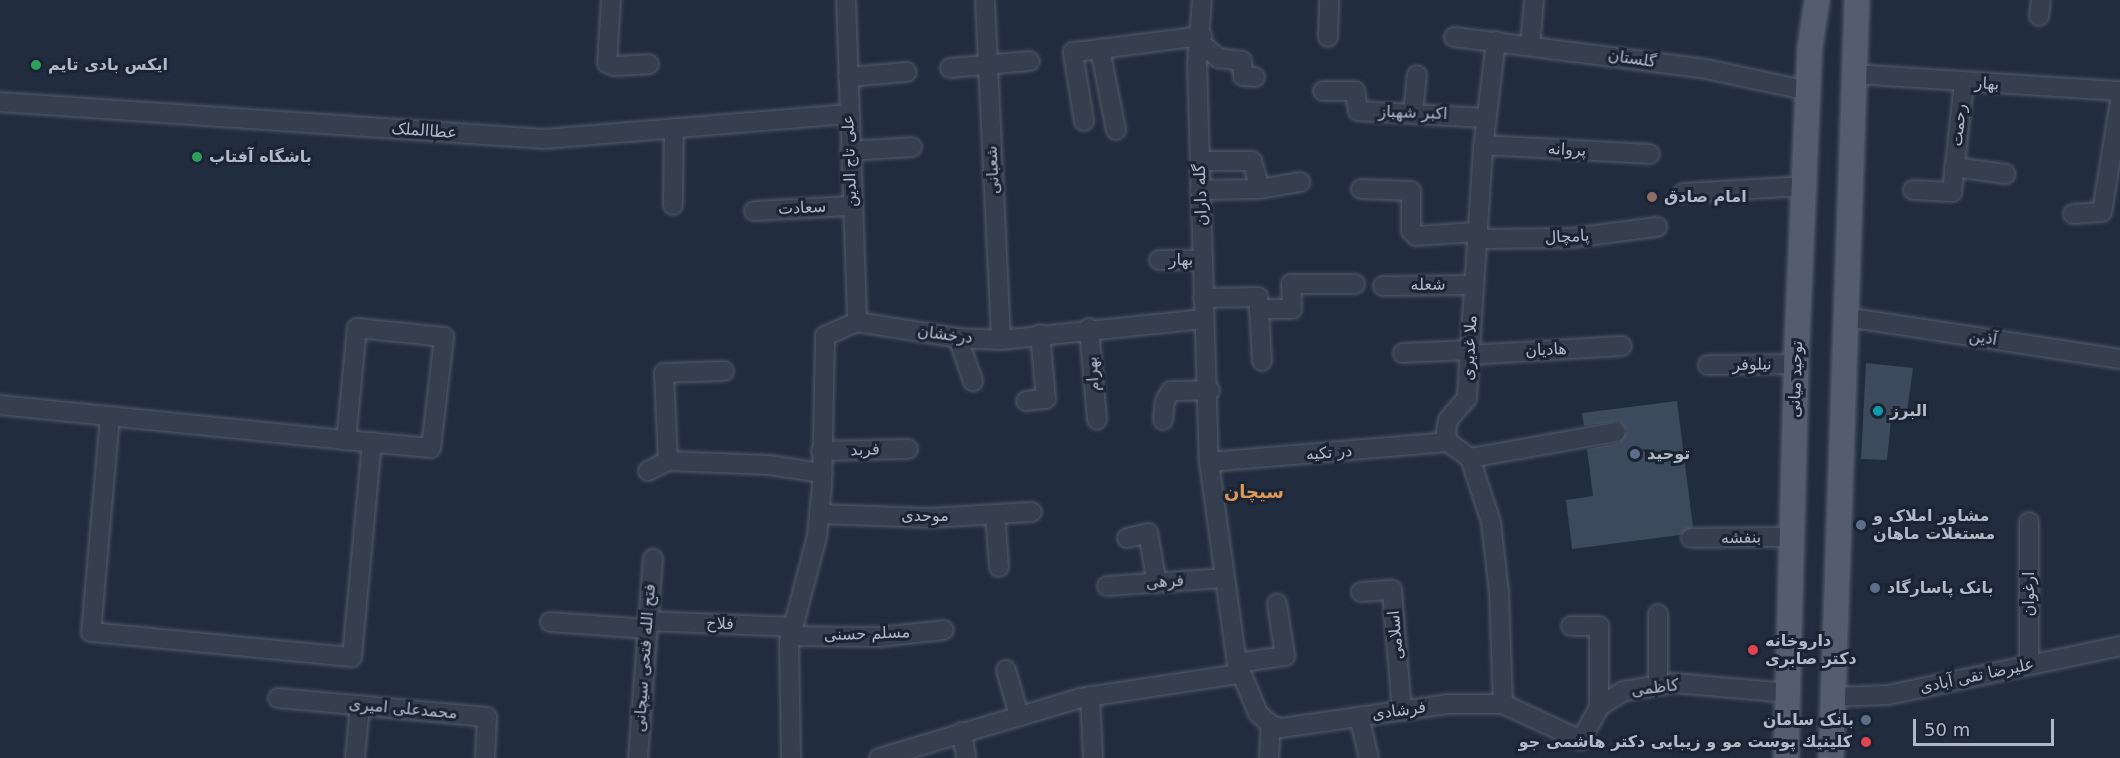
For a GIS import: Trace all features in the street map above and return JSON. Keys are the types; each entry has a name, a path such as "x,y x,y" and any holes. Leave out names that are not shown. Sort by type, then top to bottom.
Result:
{"main road":[{"name":"توحید میانی","path":"1786,758 1796,364 1810,47 1817,0"},
{"path":"1830,758 1857,0"}],"street":[{"path":"611,0 610,65 649,64"},
{"name":"علی تاج الدین","path":"846,0 851,206 857,322"},
{"name":"شعبانی","path":"985,0 1000,339"},
{"name":"گله داران","path":"1202,0 1202,40 1197,63 1203,298 1210,390 1207,411 1209,462 1223,578"},
{"path":"1328,37 1329,0"},
{"path":"1530,46 1534,0"},
{"name":"گلستان","path":"1454,37 1706,69 1809,91"},
{"path":"1084,121 1073,52 1202,40 1218,58 1242,61 1243,76 1255,76"},
{"name":"ملا غدیری","path":"1448,442 1448,420 1467,398 1483,145 1496,42"},
{"path":"1100,49 1116,130"},
{"path":"951,68 1030,62"},
{"path":"848,77 907,72"},
{"path":"1413,112 1417,75"},
{"name":"بهار","path":"1855,75 2120,91"},
{"name":"رحمت","path":"1913,190 1952,192 1964,82"},
{"name":"اکبر شهباز","path":"1323,91 1355,91 1358,111 1413,112 1486,118"},
{"name":"عطاالملک","path":"0,102 544,139 849,114"},
{"path":"2073,214 2102,212 2120,102"},
{"path":"673,205 674,128"},
{"name":"پروانه","path":"1483,145 1650,154"},
{"path":"850,151 912,147"},
{"path":"1200,161 1251,161 1260,189"},
{"name":"رحمت","path":"1954,167 2006,174"},
{"path":"1200,190 1260,189 1300,182"},
{"path":"1683,193 1805,186"},
{"name":"پامچال","path":"1361,189 1412,191 1411,231 1416,236 1572,238 1657,226"},
{"name":"سعادت","path":"754,210 851,206"},
{"name":"بهار","path":"1159,260 1203,260"},
{"path":"1259,309 1292,309 1291,284 1355,284"},
{"name":"شعله","path":"1383,286 1473,285"},
{"path":"1203,298 1258,297 1262,361"},
{"name":"آذین","path":"1846,317 2120,359"},
{"name":"درخشان","path":"857,322 958,338 1000,339 1089,328 1204,319"},
{"path":"791,758 791,631 819,514 822,472 822,347 825,336 834,330 857,322"},
{"path":"0,405 346,440 431,448 444,337 357,328 346,440"},
{"name":"بهرام","path":"1089,328 1096,420"},
{"path":"1026,401 1046,399 1040,334"},
{"path":"958,338 973,381"},
{"name":"هادیان","path":"1470,353 1622,346"},
{"path":"1403,353 1470,353"},
{"name":"نیلوفر","path":"1708,365 1796,364"},
{"path":"668,460 664,373 724,371"},
{"path":"1163,420 1164,400 1172,391 1210,390"},
{"path":"110,416 91,632 114,635 352,657 372,442"},
{"path":"1470,458 1616,432"},
{"path":"1448,442 1470,458 1491,522 1499,591 1503,704"},
{"name":"در تکیه","path":"1209,462 1448,442"},
{"name":"فربد","path":"821,451 908,449"},
{"path":"648,471 668,460 769,465 822,472"},
{"name":"موحدی","path":"819,514 928,518 1032,512"},
{"path":"995,514 999,567"},
{"name":"ارغوان","path":"2029,522 2029,665"},
{"path":"1127,538 1148,532 1157,583"},
{"name":"بنفشه","path":"1691,538 1791,537"},
{"name":"فتح الله فتحی سیچانی","path":"638,758 653,559"},
{"path":"1223,578 1238,668 1258,713 1271,725 1269,758"},
{"name":"فرهی","path":"1107,586 1223,578"},
{"name":"اسلامی","path":"1360,592 1392,590 1402,711"},
{"path":"879,758 1090,696 1238,668 1285,656 1277,604"},
{"path":"1658,614 1658,685"},
{"name":"فلاح","path":"549,622 791,631"},
{"path":"1571,626 1599,626 1599,707"},
{"name":"مسلم حسنی","path":"791,631 879,637 944,630"},
{"name":"علیرضا تقی آبادی","path":"1833,697 1888,695 2120,646"},
{"path":"1006,670 1019,715"},
{"name":"کاظمی","path":"1582,749 1599,707 1624,691 1674,683 1789,693"},
{"path":"1090,696 1093,758"},
{"name":"محمدعلی امیری","path":"278,698 487,717 485,758"},
{"name":"فرشادی","path":"1271,725 1281,728 1447,704 1503,704 1582,749"},
{"path":"355,758 360,705"},
{"path":"1359,717 1369,758"},
{"path":"962,732 966,758"}],"building":[{"name":"البرز","path":"1866,363 1913,368 1907,412 1892,410 1887,460 1861,459"},
{"name":"توحید","path":"1677,401 1693,527 1680,535 1572,549 1566,500 1593,496 1587,449 1619,443 1627,431 1619,421 1584,426 1582,413"}],"place":[{"name":"ایکس بادی تایم","path":"36,65"},
{"name":"باشگاه آفتاب","path":"197,157"},
{"name":"امام صادق","path":"1652,197"},
{"name":"البرز","path":"1878,411"},
{"name":"توحید","path":"1635,454"},
{"name":"مشاور املاک و مستغلات ماهان","path":"1861,525"},
{"name":"بانک پاسارگاد","path":"1875,588"},
{"name":"داروخانه دکتر صابری","path":"1753,650"},
{"name":"بانک سامان","path":"1866,720"},
{"name":"كلينيك پوست مو و زيبايى دکتر هاشمی جو","path":"1866,742"}],"district":[{"name":"سیچان","path":"1254,492"}]}
